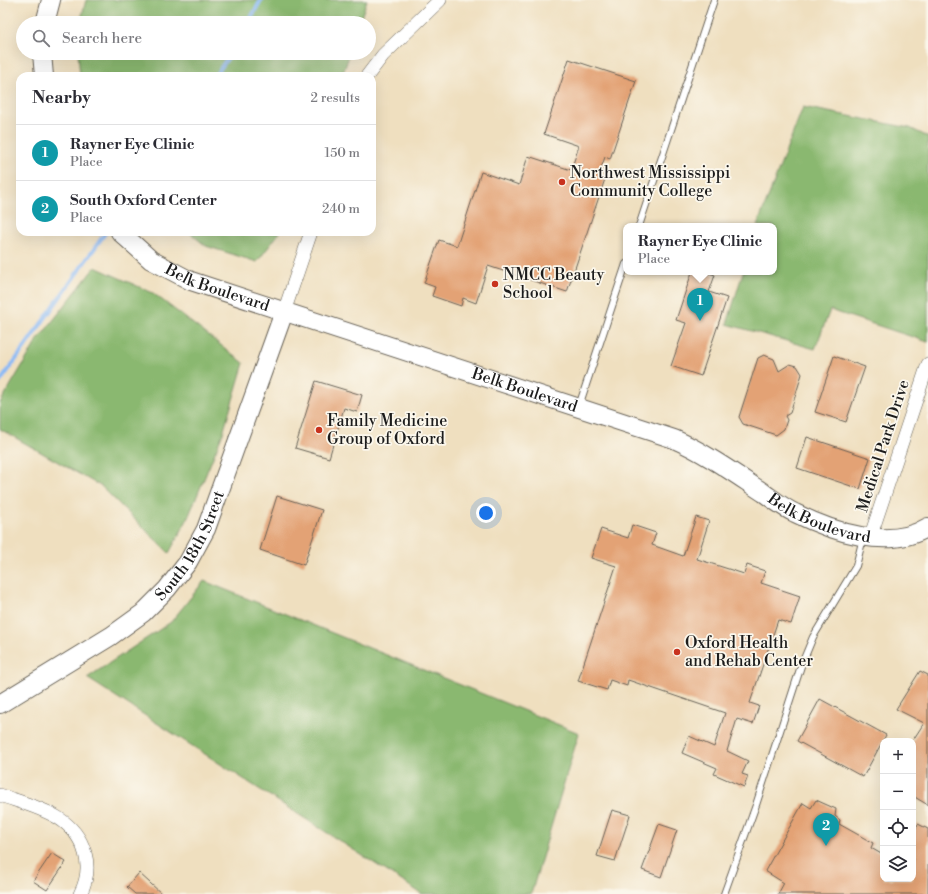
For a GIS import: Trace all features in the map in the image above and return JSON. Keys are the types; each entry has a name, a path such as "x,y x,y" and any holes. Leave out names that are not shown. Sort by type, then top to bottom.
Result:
{"street":[{"path":"47,16 51,0"},
{"path":"370,72 383,55 440,0"},
{"path":"43,60 44,72"},
{"name":"Belk Boulevard","path":"124,236 151,260 191,281 674,439 692,447 795,513 842,532 867,537 895,538 918,534 928,527"},
{"path":"284,312 310,236"},
{"name":"South 18th Street","path":"0,704 111,636 143,613 167,589 188,562 206,529 284,312"},
{"name":"Medical Park Drive","path":"867,537 928,364"},
{"path":"0,795 43,810 67,822 81,840 87,860 86,882 80,894"}],"lane":[{"path":"639,223 714,0"},
{"path":"579,408 623,273"},
{"path":"724,894 756,805 801,666 813,638 856,566 867,537"}],"green space":[{"path":"86,0 367,0 361,16 82,16"},
{"path":"79,60 348,60 343,72 80,72"},
{"path":"803,107 910,128 928,137 928,342 830,310 815,349 727,324 742,275 777,275 777,223 758,223"},
{"path":"194,236 277,236 257,262 206,246"},
{"path":"95,267 153,293 244,363 223,433 187,520 169,553 102,487 0,429 0,403 37,341"},
{"path":"204,581 579,733 531,894 422,894 87,678 171,622"}],"building":[{"name":"Northwest Mississippi Community College","path":"569,59 636,81 610,159 605,157 598,177 605,179 567,292 488,266 476,303 463,298 461,306 432,296 435,287 424,283 439,240 457,246 481,172 519,185 528,156 571,170 579,146 544,134"},
{"path":"691,275 715,275 709,292 727,298 701,376 671,366 686,323 676,320"},
{"path":"764,355 774,359 779,371 790,364 797,366 802,374 790,413 785,416 787,420 784,429 776,435 743,424 739,417 758,358"},
{"path":"834,356 865,367 846,422 815,412"},
{"name":"Family Medicine Group of Oxford","path":"316,381 362,395 357,412 344,408 329,458 295,448"},
{"path":"807,437 870,458 860,489 797,468"},
{"path":"277,496 322,510 304,565 260,550"},
{"name":"Oxford Health and Rehab Center","path":"696,517 709,521 697,559 744,574 747,565 765,571 761,583 800,596 791,624 778,620 750,703 759,706 753,724 737,719 727,751 748,761 742,774 748,776 744,787 714,774 717,768 682,753 689,736 714,747 725,713 628,680 627,686 610,680 607,690 578,681 616,566 591,558 601,529 628,538 632,525 656,533 652,545 683,556"},
{"path":"920,671 928,675 928,805 916,798 916,738 914,738 924,723 896,709"},
{"path":"820,699 886,735 884,738 880,738 880,746 863,777 797,741"},
{"path":"816,800 836,809 835,816 840,820 839,824 873,843 871,848 880,853 880,882 916,882 916,828 918,824 928,829 928,894 778,894 784,883 765,871 803,803 811,808"},
{"path":"612,810 630,815 615,861 597,856"},
{"path":"659,824 677,830 661,877 642,870"},
{"path":"52,853 66,862 47,890 33,881"},
{"path":"139,873 162,894 135,894 127,887"}],"waterway":[{"path":"252,16 261,0"},
{"path":"218,72 226,60"},
{"path":"0,382 103,236"}],"place":[{"name":"Northwest Mississippi Community College","path":"562,182"},
{"name":"NMCC Beauty School","path":"495,284"},
{"name":"Rayner Eye Clinic","path":"700,321"},
{"name":"Family Medicine Group of Oxford","path":"319,430"},
{"name":"Oxford Health and Rehab Center","path":"677,652"},
{"name":"South Oxford Center","path":"826,846"}]}
